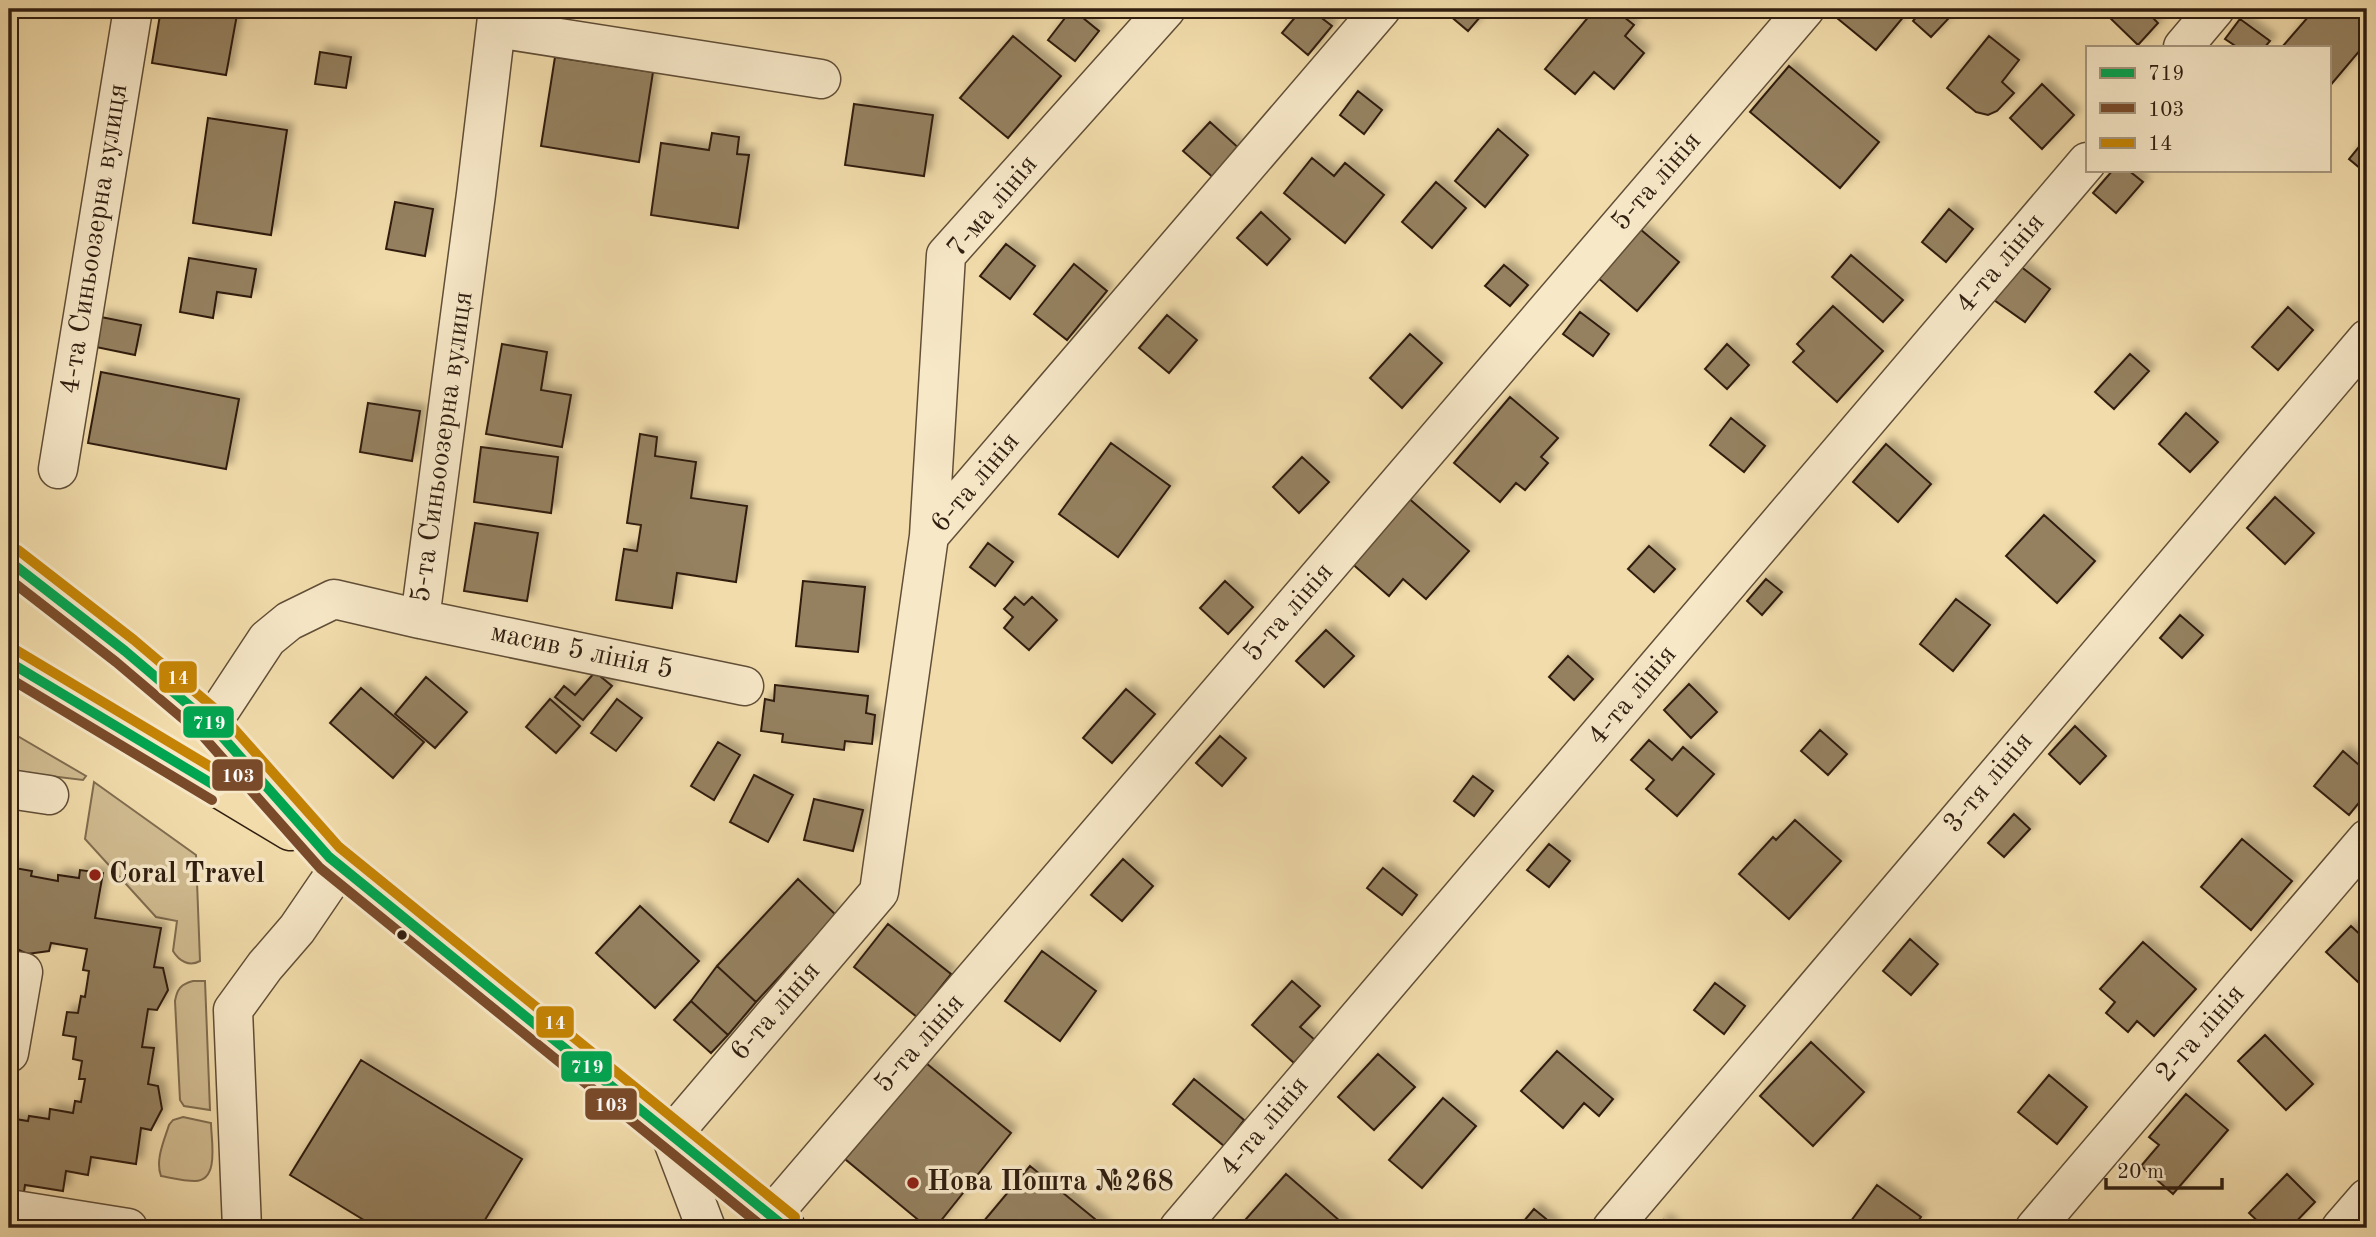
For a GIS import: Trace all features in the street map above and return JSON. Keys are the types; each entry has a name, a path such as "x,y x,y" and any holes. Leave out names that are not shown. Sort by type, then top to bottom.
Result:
{"main road":[{"path":"9,561 211,724 330,857"},
{"path":"9,662 330,857 779,1222"}],"street":[{"name":"4-та Синьоозерна вулиця","path":"58,469 133,9"},
{"name":"7-ма лінія","path":"929,536 946,255 1166,9"},
{"name":"6-та лінія","path":"671,1136 879,892 929,536 1381,9"},
{"name":"5-та лінія","path":"779,1222 808,1176 1805,9"},
{"path":"2184,46 2216,9"},
{"path":"497,19 821,79"},
{"name":"5-та Синьоозерна вулиця","path":"211,724 267,639 289,621 334,599 420,619 497,19"},
{"name":"4-та лінія","path":"1179,1228 2086,163"},
{"name":"3-тя лінія","path":"1612,1228 2367,339"},
{"name":"масив 5 лінія 5","path":"420,619 744,686"},
{"path":"9,789 49,795"},
{"name":"2-га лінія","path":"2035,1228 2367,839"},
{"path":"242,1228 233,1010 265,966 297,929 330,857"},
{"path":"9,970 23,972 9,1053"},
{"path":"671,1136 706,1228"},
{"path":"2342,1228 2367,1198"},
{"path":"9,1209 128,1228"}],"shaded area":[{"path":"9,731 86,776 83,780 9,771"},
{"path":"94,782 196,855 200,961 188,963 178,958 173,951 177,921 156,917 85,839"},
{"path":"193,981 205,981 210,1110 184,1106 180,1100 175,1001 180,988"},
{"path":"183,1117 211,1123 211,1167 203,1179 191,1181 161,1176 159,1170 169,1125 173,1120"}],"building":[{"path":"161,9 238,9 226,75 152,63"},
{"path":"895,9 933,9 932,14"},
{"path":"1072,9 1099,31 1075,61 1048,40"},
{"path":"1238,9 1253,9 1246,16"},
{"path":"1302,9 1310,9 1332,26 1308,55 1282,33"},
{"path":"1442,9 1487,9 1468,31"},
{"path":"1595,9 1614,9 1634,25 1625,36 1644,53 1614,89 1594,72 1575,94 1545,69"},
{"path":"1826,9 1910,9 1876,50"},
{"path":"1923,9 1937,9 1949,18 1931,37 1913,21"},
{"path":"2113,9 2144,9 2158,23 2138,45 2107,15"},
{"path":"2315,9 2353,9 2367,21 2367,42 2330,86 2330,46 2283,46"},
{"path":"2240,19 2270,41 2266,46 2236,46 2225,39"},
{"path":"1013,36 1061,76 1008,138 960,98"},
{"path":"1989,36 2019,60 2002,82 2014,93 1997,111 1988,115 1976,112 1947,88"},
{"path":"320,52 351,57 346,88 315,84"},
{"path":"555,57 653,72 639,162 541,146"},
{"path":"1789,66 1879,142 1840,188 1750,112"},
{"path":"2042,84 2074,115 2042,149 2010,118"},
{"path":"1358,91 1382,110 1364,134 1340,115"},
{"path":"854,104 933,115 924,176 845,165"},
{"path":"208,118 287,130 271,235 193,223"},
{"path":"1210,122 1242,151 1216,180 1183,151"},
{"path":"1498,129 1528,155 1485,207 1455,181"},
{"path":"712,133 739,137 737,154 749,155 738,228 651,215 661,143 709,150"},
{"path":"2367,137 2367,174 2349,159"},
{"path":"1312,158 1334,176 1345,163 1384,195 1345,243 1284,193"},
{"path":"2111,172 2130,172 2143,182 2116,213 2093,193"},
{"path":"1436,182 1466,208 1432,248 1402,222"},
{"path":"395,202 433,209 425,256 386,249"},
{"path":"1949,209 1973,229 1946,262 1922,242"},
{"path":"1261,212 1290,239 1267,265 1237,238"},
{"path":"1640,229 1679,262 1637,311 1598,278"},
{"path":"1006,244 1035,266 1010,299 980,276"},
{"path":"1851,255 1903,300 1883,322 1832,277"},
{"path":"189,258 256,269 251,297 217,292 213,318 180,312"},
{"path":"1074,264 1107,291 1067,340 1034,314"},
{"path":"1504,265 1528,285 1510,306 1485,286"},
{"path":"2020,266 2050,289 2025,322 1994,300"},
{"path":"1833,306 1883,351 1837,402 1793,362 1804,351 1797,344"},
{"path":"2288,307 2313,330 2278,370 2252,347"},
{"path":"1580,312 1609,334 1593,356 1563,334"},
{"path":"1167,315 1197,340 1169,373 1139,348"},
{"path":"101,317 141,325 135,355 96,347"},
{"path":"1410,334 1442,363 1402,408 1370,378"},
{"path":"502,344 547,352 541,390 571,395 562,447 486,434"},
{"path":"1727,344 1749,365 1727,389 1705,369"},
{"path":"2130,354 2149,371 2114,409 2095,392"},
{"path":"101,372 239,399 226,469 88,443"},
{"path":"1510,397 1558,438 1541,457 1548,463 1525,490 1516,483 1500,502 1454,463"},
{"path":"368,403 420,411 412,461 360,452"},
{"path":"2186,413 2218,442 2190,472 2159,444"},
{"path":"1731,418 1765,446 1744,472 1710,445"},
{"path":"640,434 657,437 655,456 696,462 691,498 747,506 736,582 677,573 672,608 616,600 624,549 637,551 641,525 627,523"},
{"path":"1111,443 1170,486 1118,557 1059,514"},
{"path":"1886,444 1931,484 1898,522 1853,482"},
{"path":"481,447 558,457 551,513 474,502"},
{"path":"1302,457 1329,482 1299,513 1273,487"},
{"path":"1406,496 1469,551 1426,599 1403,579 1389,596 1349,561"},
{"path":"2275,497 2314,533 2285,564 2247,528"},
{"path":"2044,515 2095,561 2057,603 2006,556"},
{"path":"475,523 538,533 527,601 464,591"},
{"path":"988,543 1013,562 995,586 970,567"},
{"path":"1649,546 1675,569 1654,592 1628,569"},
{"path":"1766,579 1782,592 1762,615 1747,601"},
{"path":"803,581 865,587 858,652 796,646"},
{"path":"1225,581 1253,607 1228,634 1200,608"},
{"path":"1015,597 1024,605 1032,597 1057,620 1029,650 1004,628 1013,617 1004,609"},
{"path":"1956,599 1990,625 1953,671 1920,644"},
{"path":"2180,615 2203,635 2182,658 2160,638"},
{"path":"1326,630 1354,656 1324,687 1296,661"},
{"path":"1568,656 1593,679 1574,700 1549,677"},
{"path":"595,672 612,686 583,720 555,697 564,686 575,695"},
{"path":"426,677 467,712 435,748 395,714"},
{"path":"1689,684 1717,712 1691,738 1664,710"},
{"path":"775,685 868,696 866,713 875,715 872,744 845,741 844,750 782,742 783,734 761,731 765,699 774,701"},
{"path":"361,688 424,742 393,778 330,723"},
{"path":"1126,689 1155,714 1112,763 1083,738"},
{"path":"550,699 580,726 556,753 526,727"},
{"path":"617,699 642,718 616,751 591,733"},
{"path":"2075,726 2106,756 2080,784 2049,754"},
{"path":"1820,730 1847,754 1828,775 1801,751"},
{"path":"1220,736 1246,758 1222,786 1196,763"},
{"path":"1649,740 1672,760 1683,747 1714,774 1677,816 1646,789 1654,780 1631,760"},
{"path":"718,742 740,755 714,800 691,786"},
{"path":"2343,751 2367,772 2367,793 2349,815 2314,786"},
{"path":"754,775 793,795 768,842 730,822"},
{"path":"1473,776 1493,791 1474,816 1454,801"},
{"path":"814,799 863,810 853,851 804,840"},
{"path":"2014,814 2030,829 2004,857 1988,843"},
{"path":"1795,820 1841,861 1789,919 1739,874 1773,837 1776,840"},
{"path":"2242,839 2292,881 2251,930 2201,887"},
{"path":"1549,844 1570,861 1549,887 1527,870"},
{"path":"1123,859 1153,886 1122,921 1091,895"},
{"path":"9,867 32,871 31,876 58,881 58,875 79,878 80,870 103,873 95,918 161,928 154,967 163,968 168,990 157,1010 148,1009 142,1047 154,1048 148,1084 158,1086 162,1109 151,1130 141,1128 136,1164 91,1157 88,1175 66,1171 63,1191 25,1185 24,1192 9,1194 9,1118 28,1121 29,1116 49,1119 50,1109 73,1113 75,1101 81,1102 85,1079 79,1079 82,1061 73,1059 76,1037 63,1035 67,1012 78,1013 81,996 85,997 89,971 83,970 87,949 51,943 49,951 27,954 9,945"},
{"path":"1383,868 1417,895 1402,915 1367,888"},
{"path":"798,879 836,915 756,1002 717,966"},
{"path":"640,906 699,961 655,1008 596,953"},
{"path":"888,924 951,974 917,1017 854,967"},
{"path":"2351,926 2367,941 2367,972 2358,982 2326,952"},
{"path":"1910,939 1938,964 1911,995 1883,971"},
{"path":"2143,942 2196,989 2154,1036 2137,1021 2128,1032 2106,1013 2115,1002 2100,989"},
{"path":"1042,951 1096,991 1060,1041 1005,1001"},
{"path":"717,966 756,1002 728,1035 691,1001"},
{"path":"1292,981 1320,1006 1300,1027 1315,1040 1294,1063 1252,1025"},
{"path":"1715,983 1745,1006 1724,1034 1694,1010"},
{"path":"691,1001 728,1035 711,1053 674,1020"},
{"path":"2265,1035 2313,1084 2286,1110 2238,1061"},
{"path":"1811,1042 1864,1092 1813,1146 1760,1096"},
{"path":"1557,1051 1613,1099 1599,1116 1584,1103 1563,1128 1521,1091"},
{"path":"1378,1054 1415,1087 1374,1130 1338,1097"},
{"path":"361,1060 522,1159 480,1228 377,1228 290,1175"},
{"path":"926,1063 1011,1133 935,1228 928,1228 845,1159"},
{"path":"2049,1075 2087,1107 2057,1144 2018,1112"},
{"path":"1194,1079 1244,1120 1224,1146 1173,1104"},
{"path":"2186,1094 2228,1130 2173,1194 2141,1166 2159,1145 2149,1137"},
{"path":"1443,1098 1476,1126 1422,1188 1389,1160"},
{"path":"1030,1166 1106,1228 978,1228"},
{"path":"1286,1174 1348,1228 1238,1228"},
{"path":"2287,1174 2315,1202 2290,1228 2265,1228 2249,1213"},
{"path":"1877,1185 1921,1217 1913,1228 1846,1228"},
{"path":"1534,1209 1556,1227 1518,1228"},
{"path":"1664,1220 1674,1228 1658,1228"}],"transit line":[{"name":"14","path":"18,550 134,640 220,713 339,847 795,1217"},
{"name":"719","path":"9,561 125,651 211,724 329,857 786,1228"},
{"name":"103","path":"9,579 116,662 201,734 320,868 764,1228"},
{"name":"14","path":"16,650 226,776"},
{"name":"719","path":"9,662 219,788"},
{"name":"103","path":"9,678 212,800"}],"place":[{"name":"Coral Travel","path":"95,875"},
{"name":"Нова Пошта №268","path":"913,1183"}]}
